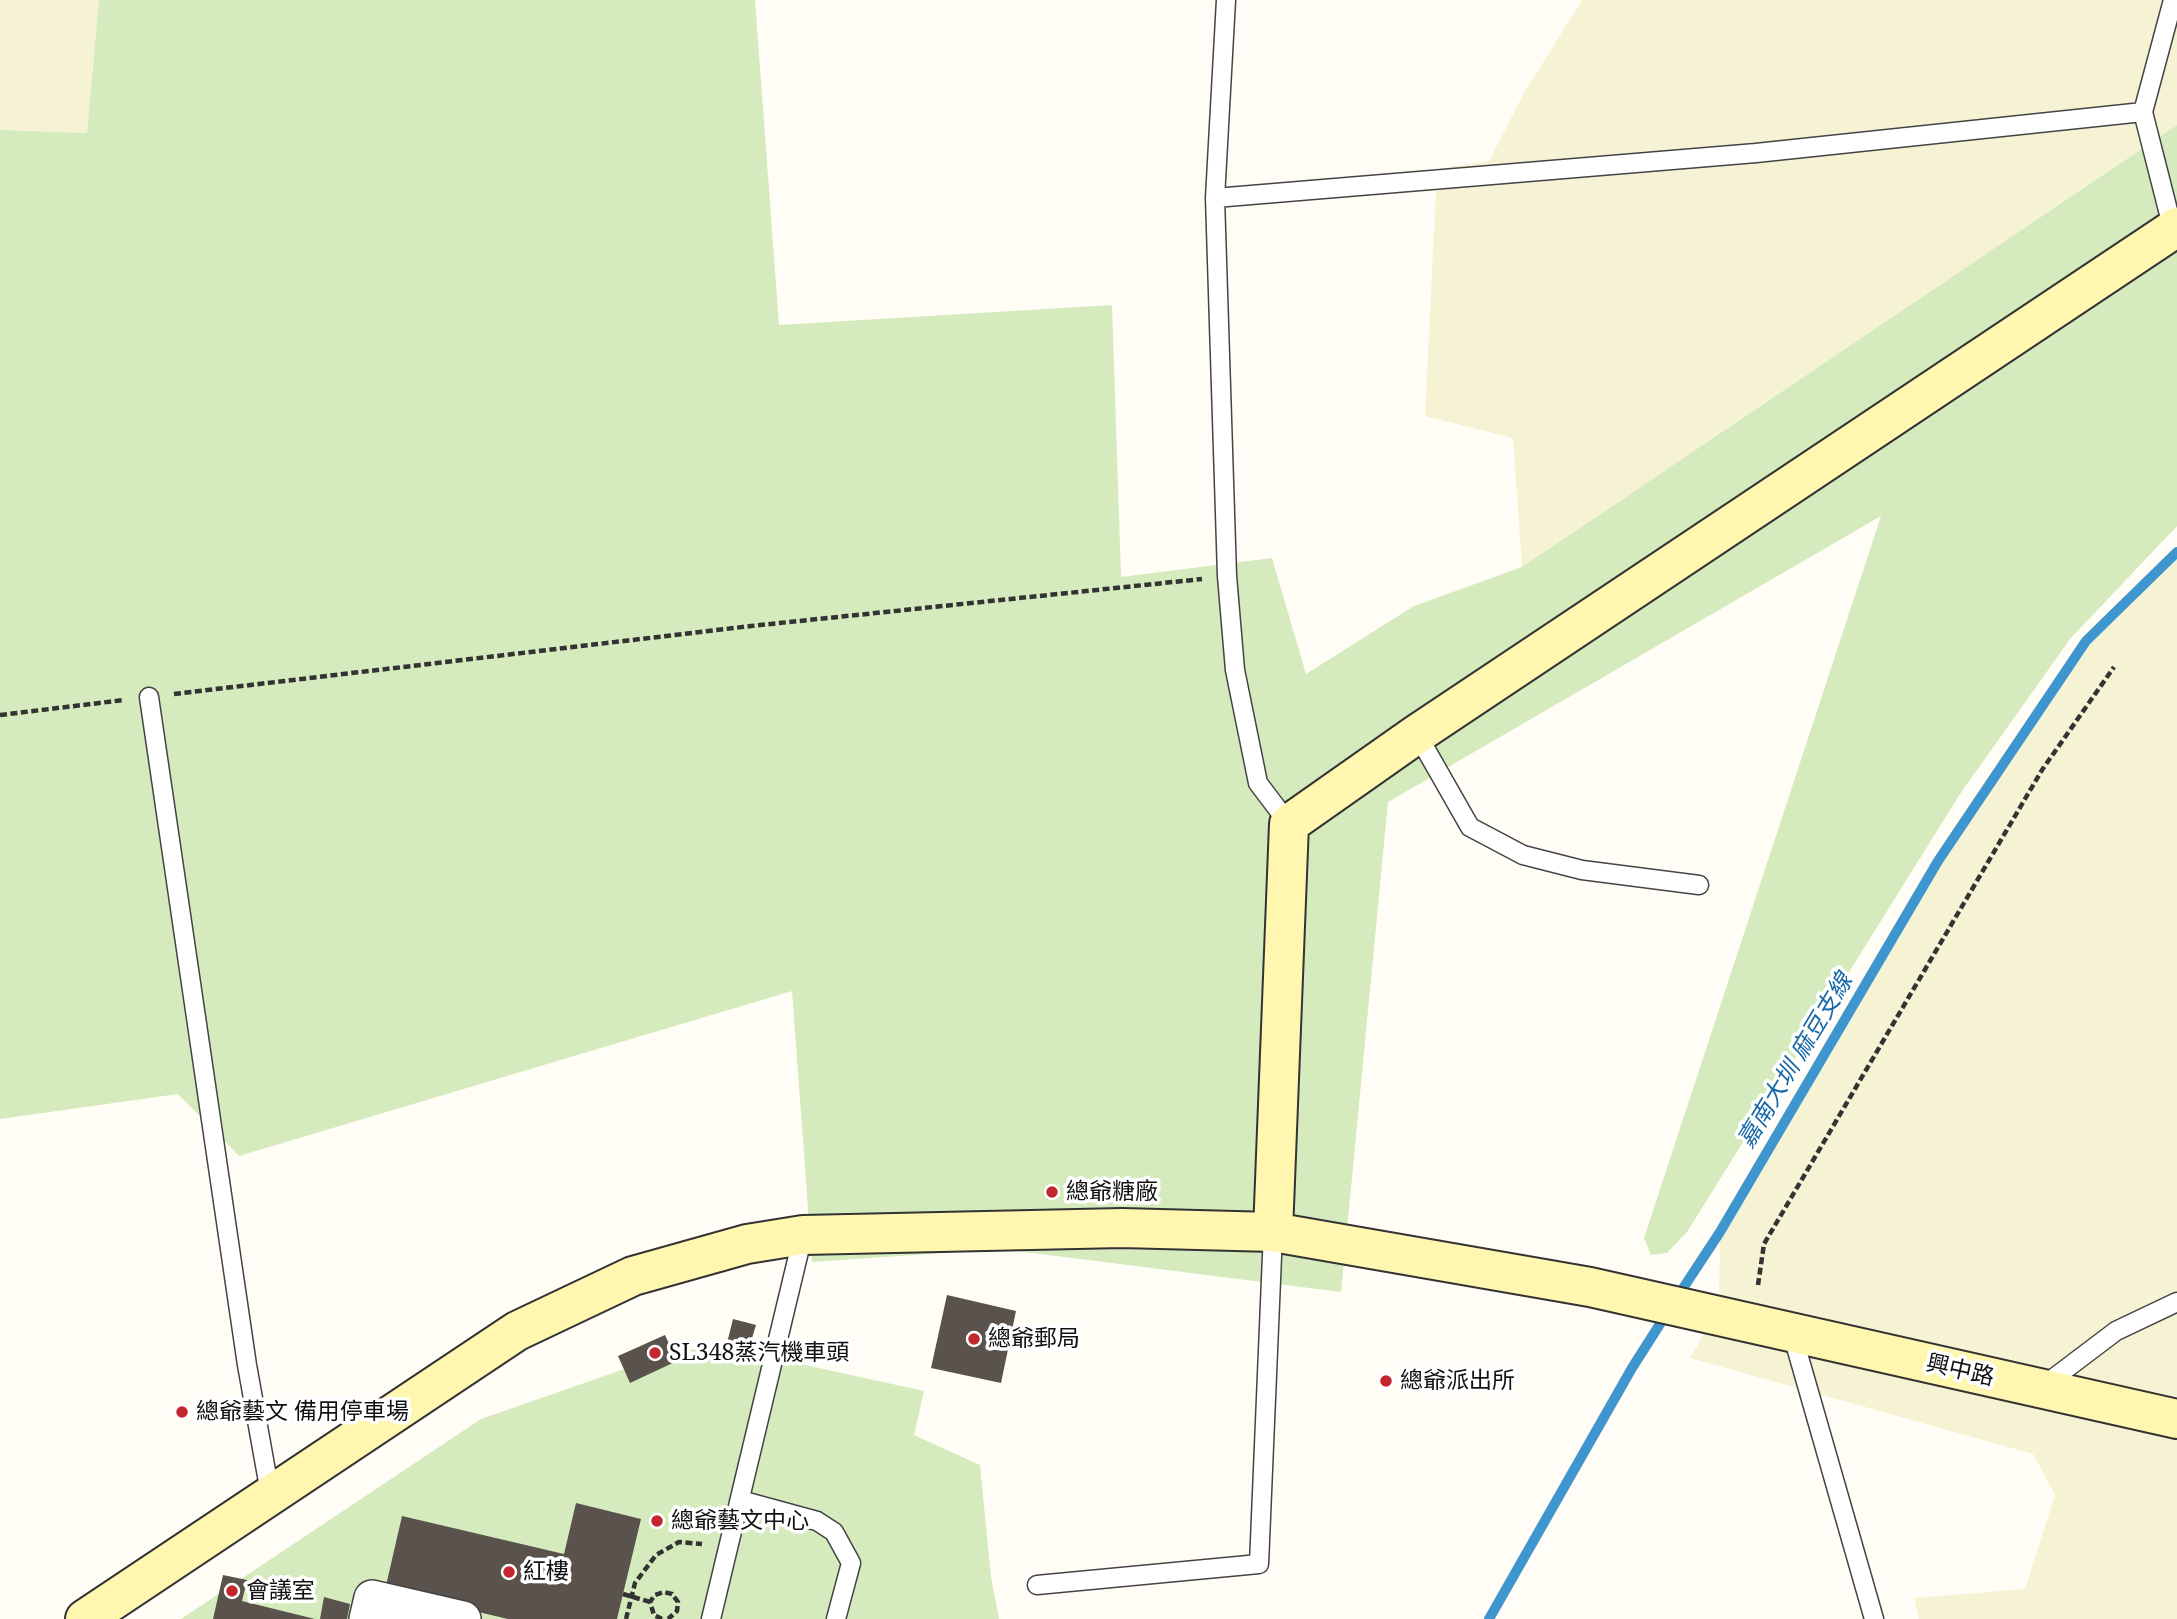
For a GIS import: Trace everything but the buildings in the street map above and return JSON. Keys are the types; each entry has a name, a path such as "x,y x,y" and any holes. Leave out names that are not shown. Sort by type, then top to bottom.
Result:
{"main road":[{"path":"1273,1232 1289,824 1417,734 2175,229"},
{"name":"興中路","path":"85,1619 270,1493 517,1331 633,1276 747,1244 803,1235 1108,1228 1273,1232 1590,1287 2177,1419"}],"street":[{"path":"367,1619 372,1598 463,1619"}],"lane":[{"path":"1226,0 1215,198 1227,576 1235,670 1258,783 1289,824"},
{"path":"2173,0 2143,112 2175,229"},
{"path":"1215,198 1756,153 2143,112"},
{"path":"149,697 247,1365 270,1493"},
{"path":"1417,734 1470,827 1513,849 1582,870 1699,885"},
{"path":"1037,1585 1259,1564 1273,1232"},
{"path":"710,1619 803,1235"},
{"path":"2040,1389 2116,1331 2177,1302"},
{"path":"1792,1333 1874,1619"},
{"path":"740,1500 817,1521 834,1532 851,1563 836,1619"}],"path":[{"path":"0,715 751,626 1227,576"},
{"path":"1748,1323 1764,1244 2042,770 2115,667"},
{"path":"626,1619 635,1583 656,1555 679,1542 727,1548"},
{"path":"650,1602 659,1592 672,1594 679,1606 668,1619"},
{"path":"623,1594 650,1602"},
{"path":"650,1602 654,1615 662,1619"}],"shaded area":[{"path":"0,0 99,0 87,133 0,130"},
{"path":"1582,0 2177,0 2177,125 1522,567 1513,438 1425,416 1437,169 1489,161 1524,93"},
{"path":"2177,552 2177,1619 1919,1619 1914,1598 2025,1589 2055,1495 2033,1454 1690,1358 1719,1309 1720,1232 1938,861 2086,641"}],"green space":[{"path":"99,0 755,0 779,325 1112,305 1121,577 1272,558 1306,674 1414,606 1522,567 2177,125 2177,526 2070,639 1960,794 1687,1232 1667,1253 1651,1255 1644,1238 1881,516 1388,802 1341,1292 1001,1249 812,1262 792,991 239,1156 178,1094 0,1119 0,130 87,133"},
{"name":"總爺藝文中心","path":"728,1348 924,1391 914,1435 980,1465 991,1577 999,1619 181,1619 481,1419 679,1350"}],"waterway":[{"name":"嘉南大圳 麻豆支線","path":"1676,1299 1720,1232 1938,861 2086,641 2177,552"},
{"name":"嘉南大圳 麻豆支線","path":"1489,1619 1632,1368 1667,1313"}],"place":[{"name":"總爺糖廠","path":"1052,1192"},
{"name":"總爺郵局","path":"974,1339"},
{"name":"SL348蒸汽機車頭","path":"655,1353"},
{"name":"總爺派出所","path":"1386,1381"},
{"name":"總爺藝文 備用停車場","path":"182,1412"},
{"name":"總爺藝文中心","path":"657,1521"},
{"name":"紅樓","path":"509,1572"},
{"name":"會議室","path":"232,1591"}]}
